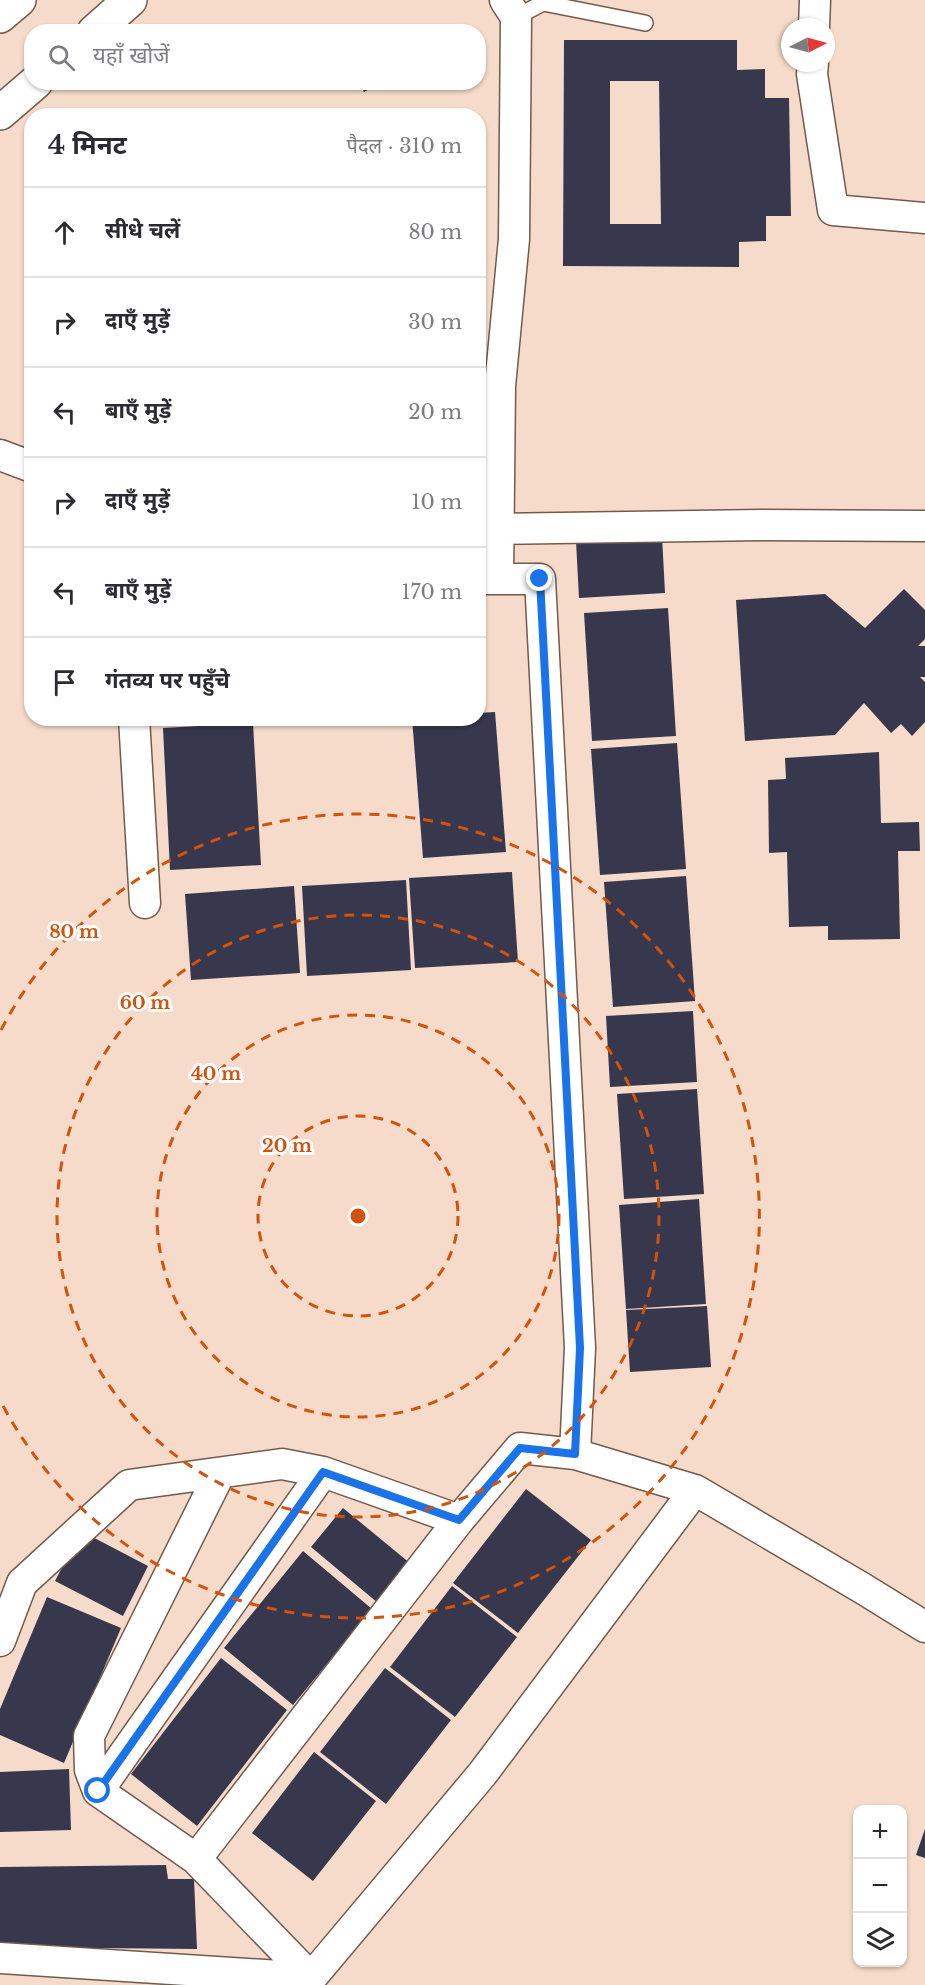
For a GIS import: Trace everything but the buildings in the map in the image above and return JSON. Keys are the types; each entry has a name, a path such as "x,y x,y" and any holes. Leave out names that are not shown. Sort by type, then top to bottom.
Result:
{"main road":[{"path":"0,16 19,0"},
{"path":"103,24 130,0"},
{"path":"0,113 27,90"}],"street":[{"path":"814,18 815,0"},
{"path":"511,8 514,239 500,386 498,529 488,579 540,579 580,1348 575,1454"},
{"path":"812,72 833,210 925,218"},
{"path":"0,455 24,464"},
{"path":"498,529 751,525 925,526"},
{"path":"134,726 145,903"},
{"path":"196,1859 459,1520 520,1448 575,1454 695,1490 925,1627"},
{"path":"0,1641 22,1583 129,1485 282,1464 323,1472 459,1520"},
{"path":"98,1791 323,1472"},
{"path":"220,1473 89,1736 90,1770 98,1791 196,1859 311,1978"},
{"path":"311,1978 483,1773 695,1490"},
{"path":"0,1958 311,1978"}],"lane":[{"path":"511,8 544,2 645,23"}],"route":[{"path":"98,1791 323,1472 459,1520 520,1448 575,1454 580,1348 540,579"}]}
